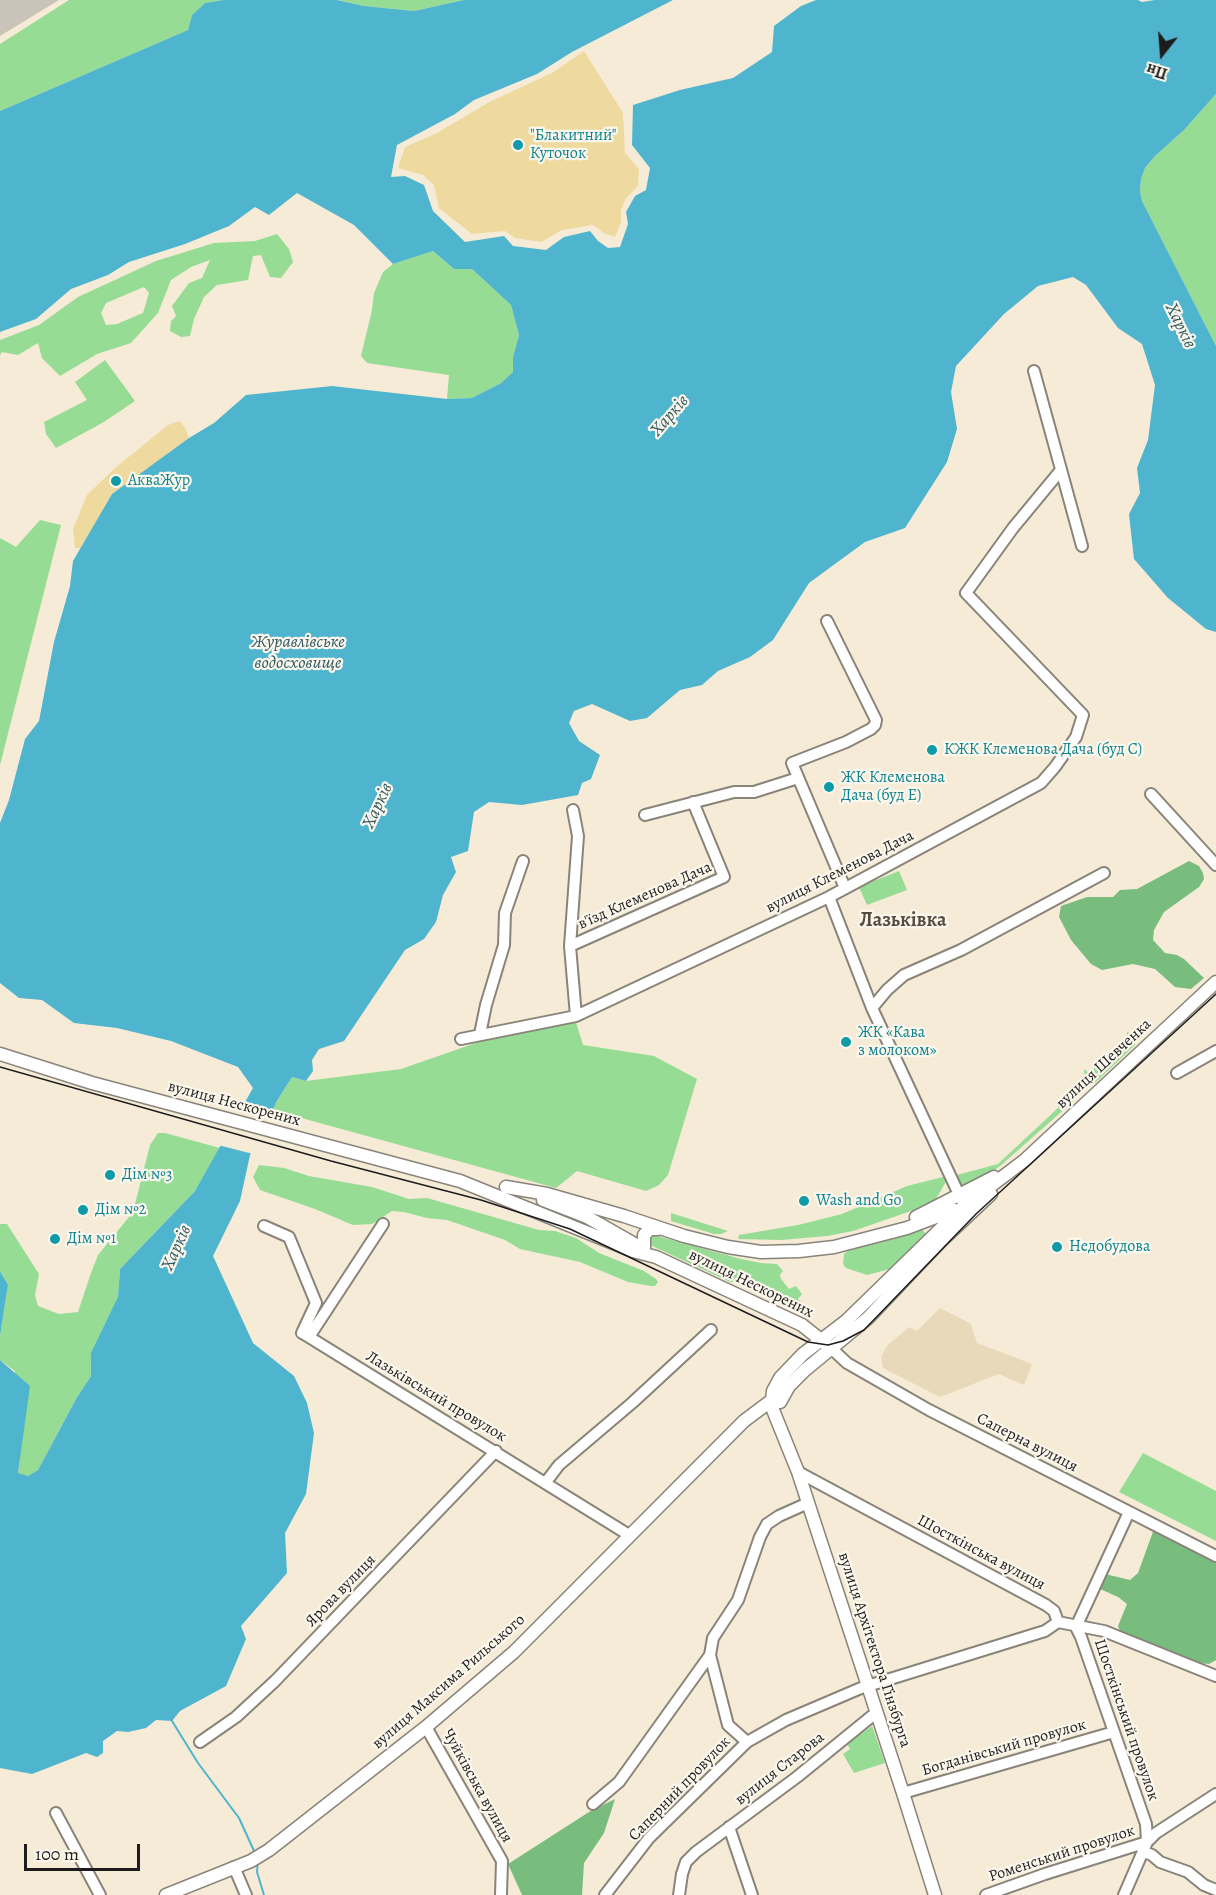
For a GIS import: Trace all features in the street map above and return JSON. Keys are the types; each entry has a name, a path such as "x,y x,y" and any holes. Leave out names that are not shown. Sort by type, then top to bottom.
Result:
{"main road":[{"name":"вулиця Шевченка","path":"826,1344 868,1318 934,1241 996,1188 1014,1168 1216,982"},
{"name":"вулиця Нескорених","path":"0,1054 190,1109 505,1193 624,1247 649,1254"},
{"name":"вулиця Шевченка","path":"962,1201 1014,1168"},
{"path":"864,1239 996,1188"},
{"path":"505,1193 587,1216 761,1252 814,1250 864,1239 921,1223 962,1201"},
{"path":"505,1193 546,1194 624,1216 658,1229"},
{"path":"921,1223 934,1241 962,1215 962,1201"},
{"name":"вулиця Нескорених","path":"587,1216 649,1254 802,1324 826,1344"},
{"path":"649,1254 642,1241 644,1235 650,1229 658,1229"},
{"name":"вулиця Максима Рильського","path":"166,1895 251,1861 269,1850 426,1727 514,1652 744,1421 777,1397 775,1386 803,1354 826,1344"},
{"name":"вулиця Архітектора Гінзбурга","path":"777,1397 776,1418 798,1472 935,1895"}],"street":[{"path":"1034,371 1082,546"},
{"name":"вулиця Клеменова Дача","path":"461,1039 576,1016 829,897 1041,783 1076,737 1083,715 966,593 1013,528 1061,470"},
{"path":"827,621 876,720 871,729 846,742 792,763 845,888"},
{"path":"645,815 734,792 754,792 798,778"},
{"path":"1150,794 1216,865"},
{"name":"в'їзд Клеменова Дача","path":"570,946 724,877 693,802"},
{"path":"573,810 578,836 570,946 576,1016"},
{"path":"480,1034 504,945 505,913 523,861"},
{"path":"872,1008 904,975 961,950 1104,873"},
{"path":"829,897 872,1008 962,1201"},
{"path":"1177,1073 1216,1051"},
{"path":"264,1226 290,1237 316,1303 302,1333 309,1337 383,1224"},
{"path":"546,1482 559,1465 632,1403 711,1330"},
{"name":"Лазьківський провулок","path":"309,1337 629,1535"},
{"name":"Саперна вулиця","path":"826,1344 840,1358 891,1389 1216,1556"},
{"name":"Ярова вулиця","path":"200,1742 236,1717 275,1681 496,1451"},
{"name":"Шосткінська вулиця","path":"798,1472 1046,1605 1054,1611 1058,1622"},
{"path":"747,1742 728,1725 710,1655 713,1638 738,1600 760,1537 767,1524 808,1503"},
{"name":"Шосткінський провулок","path":"1129,1512 1076,1627 1146,1824 1145,1847"},
{"path":"1058,1622 1104,1631 1216,1676"},
{"name":"Саперний провулок","path":"605,1895 650,1838 747,1742 786,1720 868,1686 1045,1630 1058,1622"},
{"path":"593,1804 619,1782 710,1655"},
{"name":"вулиця Старова","path":"752,1895 729,1827 877,1714"},
{"name":"Чуйківська вулиця","path":"426,1727 502,1861 501,1895"},
{"name":"Богданівський провулок","path":"903,1793 1114,1732"},
{"path":"1124,1895 1145,1847 1156,1833 1216,1794"},
{"path":"56,1813 100,1895"},
{"path":"679,1895 686,1862 729,1827"},
{"path":"1145,1847 1160,1862 1188,1872 1204,1885 1216,1890"},
{"name":"Роменський провулок","path":"986,1895 1045,1874 1145,1847"},
{"path":"234,1867 246,1895"}],"shaded area":[{"path":"0,0 59,0 0,36"},
{"path":"940,1308 971,1324 977,1343 1032,1364 1024,1385 999,1374 940,1397 883,1368 881,1357 887,1346 909,1327 917,1331"}],"green space":[{"path":"69,0 223,0 205,3 192,15 188,30 0,111 0,44"},
{"path":"338,0 464,0 414,11 364,6"},
{"path":"1216,94 1216,346 1142,201 1140,191 1145,168 1184,130"},
{"path":"277,234 289,249 293,262 281,278 270,277 261,255 253,256 248,280 217,285 204,297 194,319 190,336 181,337 170,331 171,321 176,316 172,306 189,283 202,278 210,260 191,267 171,280 158,313 131,343 97,354 60,376 42,358 38,343 18,355 2,352 0,355 0,340 39,325 78,297 156,261 214,243 255,241","holes":["144,287 149,293 143,313 117,324 106,325 101,313 106,303"]},
{"path":"433,251 454,269 472,269 511,305 519,335 513,357 513,372 501,383 472,398 447,399 449,375 367,363 361,356 374,293 383,272 393,264"},
{"path":"105,360 135,401 104,422 56,448 46,434 44,422 87,400 75,382"},
{"path":"40,520 61,525 0,765 0,538 16,547"},
{"path":"1189,861 1199,866 1204,879 1199,887 1164,912 1154,930 1153,940 1165,953 1184,959 1204,978 1191,989 1175,987 1155,969 1133,964 1102,970 1091,964 1071,940 1059,917 1061,906 1087,897 1113,897 1120,890 1137,889"},
{"path":"899,871 907,890 867,905 859,887"},
{"path":"575,1019 583,1045 654,1056 697,1079 668,1175 659,1185 646,1191 577,1171 556,1188 276,1111 273,1108 292,1077 306,1081 401,1069 513,1030"},
{"path":"1127,1032 1135,1035 1135,1045 1095,1083 1085,1079 1084,1069 1089,1073 1127,1039"},
{"path":"1074,1093 1076,1099 1000,1166 975,1184 961,1187 957,1175 998,1164"},
{"path":"158,1133 220,1148 195,1191 120,1269 118,1297 91,1376 38,1470 28,1476 18,1474 20,1457 15,1371 0,1360 0,1336 8,1285 0,1271 0,1224 7,1224 39,1274 35,1295 38,1306 59,1314 78,1312 98,1255 133,1212 150,1145"},
{"path":"259,1165 284,1168 309,1176 372,1187 409,1199 427,1198 539,1230 555,1231 576,1238 599,1253 644,1271 658,1282 655,1286 651,1286 628,1282 580,1262 520,1249 505,1240 447,1220 392,1211 372,1224 353,1225 260,1190 253,1177"},
{"path":"943,1177 948,1178 936,1199 911,1211 853,1231 781,1240 738,1239 739,1235 798,1225 842,1214 907,1186"},
{"path":"671,1213 728,1231 714,1234 671,1221"},
{"path":"921,1228 926,1234 890,1269 867,1275 846,1268 843,1264 844,1254 848,1251"},
{"path":"650,1234 741,1259 777,1264 783,1271 780,1275 781,1279 789,1289 796,1286 802,1294 798,1299 809,1311 805,1314 778,1294 745,1282 730,1282 648,1244"},
{"path":"1143,1453 1216,1491 1216,1541 1119,1492"},
{"path":"1154,1529 1216,1560 1216,1660 1209,1664 1198,1663 1122,1636 1118,1626 1127,1604 1098,1588 1105,1574 1130,1580 1138,1573"},
{"path":"872,1726 885,1763 854,1773 843,1754 850,1749 847,1744"},
{"path":"615,1799 604,1833 584,1863 582,1895 522,1895 508,1864 589,1812"}],"sand":[{"name":"\"Блакитний\" Куточок","path":"584,51 623,113 625,153 639,169 638,186 626,198 615,237 593,225 562,230 541,242 515,238 505,231 472,234 439,208 434,185 423,175 398,168 405,147 437,133 491,101 552,73"},
{"name":"АкваЖур","path":"180,421 189,438 112,494 81,548 75,548 73,529 87,495 115,468 168,425"}],"water":[{"name":"Журавлівське водосховище","path":"223,0 337,0 364,6 414,11 464,0 673,0 572,52 537,74 474,100 455,114 397,145 391,177 405,176 424,185 433,211 465,242 504,236 513,246 546,250 564,237 590,231 608,248 620,247 628,224 626,212 635,196 646,190 650,168 632,145 633,105 680,90 733,78 772,52 774,26 801,6 816,0 1138,0 1142,2 1216,0 1216,94 1184,130 1145,168 1140,191 1142,201 1216,346 1216,632 1206,629 1168,598 1134,559 1129,514 1140,493 1137,468 1148,440 1155,385 1142,344 1118,328 1086,285 1073,277 1038,286 1004,314 956,366 951,392 957,429 947,462 905,528 865,542 809,583 773,640 750,657 718,671 702,685 680,690 647,718 630,721 592,704 574,711 569,723 579,741 600,755 591,779 582,783 578,795 522,805 489,802 474,812 468,851 451,857 456,872 443,895 436,922 424,939 405,950 344,1041 319,1049 312,1060 313,1071 306,1081 292,1077 277,1101 250,1155 240,1201 213,1256 253,1343 294,1376 307,1403 314,1433 306,1494 285,1533 287,1573 241,1626 246,1639 226,1686 180,1711 172,1721 156,1720 146,1728 128,1732 117,1731 103,1741 103,1753 97,1757 86,1753 32,1774 0,1768 0,1360 30,1386 18,1473 28,1476 38,1470 91,1376 91,1353 118,1297 120,1269 195,1191 253,1088 238,1067 171,1041 117,1028 74,1023 42,1000 19,998 0,983 0,823 9,800 25,739 39,721 54,642 70,586 73,561 112,494 189,438 214,423 246,395 332,386 447,399 472,398 501,383 513,372 513,357 519,335 511,305 472,269 454,269 433,251 393,264 354,225 297,193 269,215 255,207 229,226 185,244 129,262 108,275 71,289 36,319 0,332 0,111 188,30 192,15 205,3"},
{"path":"0,1271 8,1285 0,1336"}],"pier":[{"path":"241,1104 274,1113 253,1154 218,1145"}],"waterway":[{"path":"172,1721 198,1763 239,1818 255,1853"},
{"path":"258,1860 257,1872 264,1895"}],"tram line":[{"path":"0,1067 331,1161 481,1200 570,1229 808,1342 828,1345 843,1341 864,1330 976,1214 1216,994"}],"place":[{"name":"\"Блакитний\" Куточок","path":"518,145"},
{"name":"АкваЖур","path":"116,481"},
{"name":"КЖК Клеменова Дача (буд С)","path":"932,750"},
{"name":"ЖК Клеменова Дача (буд Е)","path":"829,787"},
{"name":"ЖК «Кава з молоком»","path":"846,1042"},
{"name":"Дім №3","path":"110,1175"},
{"name":"Wash and Go","path":"804,1201"},
{"name":"Дім №2","path":"83,1210"},
{"name":"Дім №1","path":"55,1239"},
{"name":"Недобудова","path":"1057,1247"}],"district":[{"name":"Лазьківка","path":"903,921"}],"water label":[{"name":"Харків","path":"1180,326"},
{"name":"Харків","path":"670,416"},
{"name":"Харків","path":"378,806"},
{"name":"Харків","path":"177,1248"}]}
